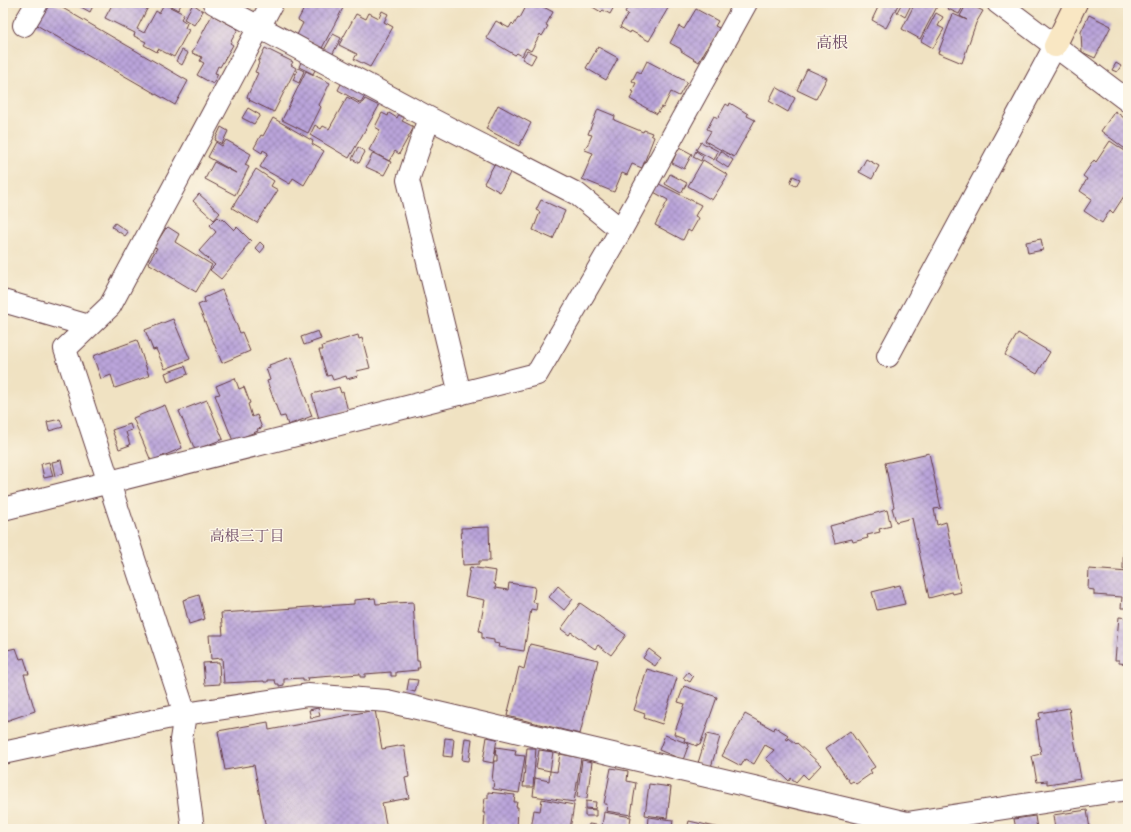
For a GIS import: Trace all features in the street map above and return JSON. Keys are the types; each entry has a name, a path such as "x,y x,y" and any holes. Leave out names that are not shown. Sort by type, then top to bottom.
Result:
{"street":[{"path":"24,25 37,3"},
{"path":"214,3 429,118 577,194 621,230"},
{"path":"193,829 181,740 185,714 65,350 110,306 272,3"},
{"path":"3,509 537,374 621,230 746,3"},
{"path":"998,3 1128,101"},
{"path":"888,356 1055,46 1076,3"},
{"path":"429,118 408,180 460,394"},
{"path":"3,300 89,326"},
{"path":"3,753 185,714 308,695 387,701 907,823 1128,789"}],"building":[{"path":"45,3 54,3 188,81 175,105 33,23"},
{"path":"74,3 88,3 93,6 90,12"},
{"path":"113,3 150,3 137,29 144,33 156,11 159,13 164,4 184,14 181,19 187,23 185,28 189,30 174,57 158,49 157,52 144,45 146,42 134,36 135,33 105,18"},
{"path":"165,3 182,3 178,10"},
{"path":"307,3 335,3 343,8 322,48 297,35 303,23 298,20"},
{"path":"528,3 536,3 553,12 546,25 548,26 542,36 540,34 531,51 526,48 522,56 517,53 515,55 486,38 496,21 509,28 512,23 514,25 518,17 520,18"},
{"path":"586,3 616,3 610,14 603,10 601,12"},
{"path":"633,3 671,3 649,41 620,27 628,14 625,12 629,5 632,6"},
{"path":"880,3 899,3 886,28 872,20"},
{"path":"902,3 912,3 905,17 897,12"},
{"path":"915,3 939,3 920,39 902,29"},
{"path":"952,3 965,3 959,14 948,9"},
{"path":"967,3 983,11 976,23 962,63 938,53 953,14 967,20 960,16"},
{"path":"193,4 203,11 194,25 184,19"},
{"path":"696,9 718,21 715,26 721,29 712,43 710,42 699,62 670,43 679,26 684,29"},
{"path":"382,11 388,14 384,22 393,27 370,67 354,59 357,54 339,45 356,14 366,19 369,13 379,18"},
{"path":"936,13 943,17 938,26 944,29 933,48 921,41"},
{"path":"212,15 238,29 230,43 233,45 220,67 218,66 215,73 218,74 213,84 197,75 204,63 200,61 202,57 192,53"},
{"path":"1089,15 1111,26 1095,58 1082,52 1081,32"},
{"path":"333,34 341,38 331,57 323,52"},
{"path":"598,47 618,58 606,80 586,68"},
{"path":"265,48 293,62 291,65 296,68 274,112 249,100 250,99 247,97 258,73 255,72"},
{"path":"182,50 188,53 182,65 176,61"},
{"path":"527,51 536,55 531,64 522,59"},
{"path":"647,61 687,82 679,96 671,92 663,108 661,107 657,114 630,99 634,92 632,91 636,83 632,81 637,71 641,73"},
{"path":"301,62 315,70 313,74 299,67"},
{"path":"1116,63 1121,66 1117,72 1112,70"},
{"path":"298,68 304,71 299,83 293,80"},
{"path":"807,69 827,78 816,99 797,90"},
{"path":"306,71 330,83 319,105 321,107 308,133 282,120"},
{"path":"342,82 365,96 361,103 338,90"},
{"path":"776,87 795,98 788,112 769,101"},
{"path":"347,97 361,105 365,99 379,106 349,158 310,135 315,125 321,129 323,126 329,129"},
{"path":"730,103 755,120 734,157 705,141 711,131 707,129 714,116 718,118 726,104 729,106"},
{"path":"498,105 531,123 519,146 486,129"},
{"path":"248,108 260,115 254,124 242,118"},
{"path":"598,109 615,116 614,120 643,132 644,130 652,133 651,135 654,137 642,168 632,164 627,175 622,173 614,192 582,179 593,153 585,150 592,135 588,134"},
{"path":"1115,111 1128,121 1128,151 1101,131"},
{"path":"382,113 388,116 389,113 397,118 399,114 405,117 402,121 414,127 399,154 395,151 389,161 369,150 380,130 375,127"},
{"path":"273,118 313,141 312,144 324,151 304,185 293,178 290,184 260,167 268,153 263,150 262,153 254,148"},
{"path":"221,127 228,131 222,144 215,140"},
{"path":"226,140 251,154 245,165 249,167 235,195 205,179 214,162 236,173 208,157 216,142 222,146"},
{"path":"1110,141 1128,153 1128,190 1113,213 1110,210 1102,223 1084,211 1092,199 1080,191 1087,179 1083,176 1094,160 1096,162"},
{"path":"701,142 718,151 714,160 696,150"},
{"path":"358,147 365,152 359,163 352,159"},
{"path":"679,147 692,154 684,169 672,163"},
{"path":"696,151 703,156 701,161 693,157"},
{"path":"721,151 733,160 728,168 716,160"},
{"path":"373,153 391,162 384,175 366,167"},
{"path":"866,159 879,166 872,179 859,172"},
{"path":"703,160 728,175 712,200 688,186"},
{"path":"495,163 511,171 500,192 484,183"},
{"path":"256,169 274,181 271,186 278,190 257,223 232,208"},
{"path":"670,174 687,183 681,193 665,184"},
{"path":"793,176 800,179 796,186 790,183"},
{"path":"657,183 701,205 695,216 699,218 691,232 688,230 683,240 655,225 668,200 652,191"},
{"path":"199,194 220,213 214,220 193,201"},
{"path":"541,200 565,211 553,239 533,230 540,212 536,210"},
{"path":"218,217 221,220 223,219 234,230 237,227 251,241 243,250 245,251 221,279 210,270 215,265 199,251 216,232 210,225"},
{"path":"115,223 128,232 125,236 112,227"},
{"path":"168,227 179,234 175,242 212,265 196,292 148,263 157,248 154,247"},
{"path":"1041,239 1043,250 1028,253 1026,242"},
{"path":"260,242 265,247 260,253 255,248"},
{"path":"222,290 240,333 242,332 250,351 222,363 198,305 205,302 204,298"},
{"path":"173,319 190,359 165,369 156,349 153,350 145,330"},
{"path":"318,331 321,339 304,345 301,337"},
{"path":"1018,333 1050,352 1037,374 1005,355"},
{"path":"358,335 359,339 362,338 370,368 357,371 358,376 347,379 346,376 333,380 331,375 327,376 319,350 323,350 322,346"},
{"path":"137,340 149,376 115,388 111,375 101,379 93,356"},
{"path":"291,357 312,416 288,425 285,416 280,417 267,381 270,380 266,368 270,367 269,365"},
{"path":"185,366 188,374 168,382 165,373"},
{"path":"235,378 239,389 244,387 250,403 248,404 252,417 257,415 262,428 233,441 215,395 220,394 216,386"},
{"path":"339,387 341,393 343,392 348,411 319,419 312,394"},
{"path":"207,400 223,439 195,450 179,411"},
{"path":"165,405 182,448 151,461 133,418"},
{"path":"60,419 63,427 49,431 47,422"},
{"path":"130,424 132,430 126,432 130,445 119,449 112,430"},
{"path":"929,453 941,508 934,509 937,525 946,522 961,592 953,594 952,592 929,598 912,518 896,522 892,508 894,507 885,463"},
{"path":"61,460 64,473 55,476 52,462"},
{"path":"49,462 53,476 44,478 41,464"},
{"path":"887,510 891,526 879,529 880,532 867,535 868,538 853,542 852,539 835,543 830,526"},
{"path":"1124,526 1128,527 1128,569 1123,569"},
{"path":"489,527 490,561 479,561 479,564 463,565 461,528"},
{"path":"470,567 496,571 494,584 496,585 495,588 508,590 509,583 535,587 533,602 537,603 536,610 531,609 524,651 498,647 499,644 494,643 494,640 482,638 482,632 479,631 485,600 465,596"},
{"path":"1089,569 1128,572 1128,608 1121,608 1122,597 1094,595 1094,590 1088,589"},
{"path":"900,585 905,604 877,610 872,592"},
{"path":"558,586 573,599 564,610 549,597"},
{"path":"199,595 205,619 189,624 183,600"},
{"path":"375,598 376,604 413,602 417,661 419,661 420,668 417,668 418,670 396,672 396,676 391,676 391,672 365,674 365,677 360,677 360,674 307,678 308,681 303,681 303,678 284,679 284,685 279,686 279,684 276,684 275,680 268,680 268,682 224,683 222,658 211,659 209,635 223,635 221,613 354,604 354,600"},
{"path":"580,603 626,635 611,655 598,645 595,649 571,632 569,635 561,629"},
{"path":"1119,617 1128,618 1128,664 1119,663 1119,660 1115,660"},
{"path":"530,644 598,660 580,734 507,716 519,667 524,669"},
{"path":"16,648 20,659 24,658 29,674 24,674 35,711 3,722 3,651"},
{"path":"649,649 661,658 655,666 643,658"},
{"path":"219,662 220,684 205,685 203,663"},
{"path":"647,669 677,678 662,724 644,718 645,714 634,710"},
{"path":"688,672 693,677 690,682 683,678"},
{"path":"409,679 418,680 415,692 407,690"},
{"path":"684,686 717,697 700,745 697,744 697,746 684,741 685,738 674,734 685,704 678,702"},
{"path":"318,708 320,716 311,718 309,710"},
{"path":"1069,708 1081,779 1047,784 1047,781 1037,782 1032,756 1041,754 1036,720 1040,719 1039,713"},
{"path":"375,710 382,749 404,745 409,777 405,778 409,798 382,803 387,829 266,829 254,765 225,770 218,731 268,722 269,730"},
{"path":"745,714 774,730 775,727 788,735 786,739 788,740 789,738 796,744 797,743 821,765 808,779 803,774 796,782 791,778 789,781 766,759 774,750 765,745 754,764 745,759 741,766 722,756"},
{"path":"850,731 875,767 870,770 872,773 856,784 853,781 850,783 826,748"},
{"path":"707,734 720,737 711,767 698,763"},
{"path":"665,735 689,744 683,760 659,750"},
{"path":"487,737 497,739 493,763 483,761"},
{"path":"445,738 454,739 452,757 443,756"},
{"path":"465,738 472,739 469,761 462,760"},
{"path":"496,747 516,750 515,755 525,756 519,793 493,789 494,781 492,781 494,761 497,761 497,755 495,755"},
{"path":"527,748 536,748 533,787 523,787"},
{"path":"539,750 553,752 550,771 536,768"},
{"path":"560,754 581,758 574,802 533,796 535,778 549,781 550,771 557,772"},
{"path":"582,760 592,762 587,798 577,797"},
{"path":"611,768 628,771 627,781 636,783 631,815 606,811 607,804 604,804"},
{"path":"649,784 671,787 667,818 645,815"},
{"path":"488,792 515,795 514,802 517,802 516,807 518,807 517,829 484,828 485,813 483,813 485,798 488,798"},
{"path":"542,799 574,805 570,829 531,829 534,810 540,811"},
{"path":"586,801 596,802 595,809 586,808"},
{"path":"585,809 596,810 596,816 585,816"},
{"path":"1087,810 1090,829 1055,829 1053,815"},
{"path":"604,812 631,817 629,829 588,829 589,824 602,826"},
{"path":"1035,816 1037,829 1016,829 1014,819"},
{"path":"648,817 673,820 672,829 647,829"},
{"path":"689,821 720,828 720,829 687,829"}],"district":[{"name":"高根","path":"832,42"},
{"name":"高根三丁目","path":"247,535"}]}
